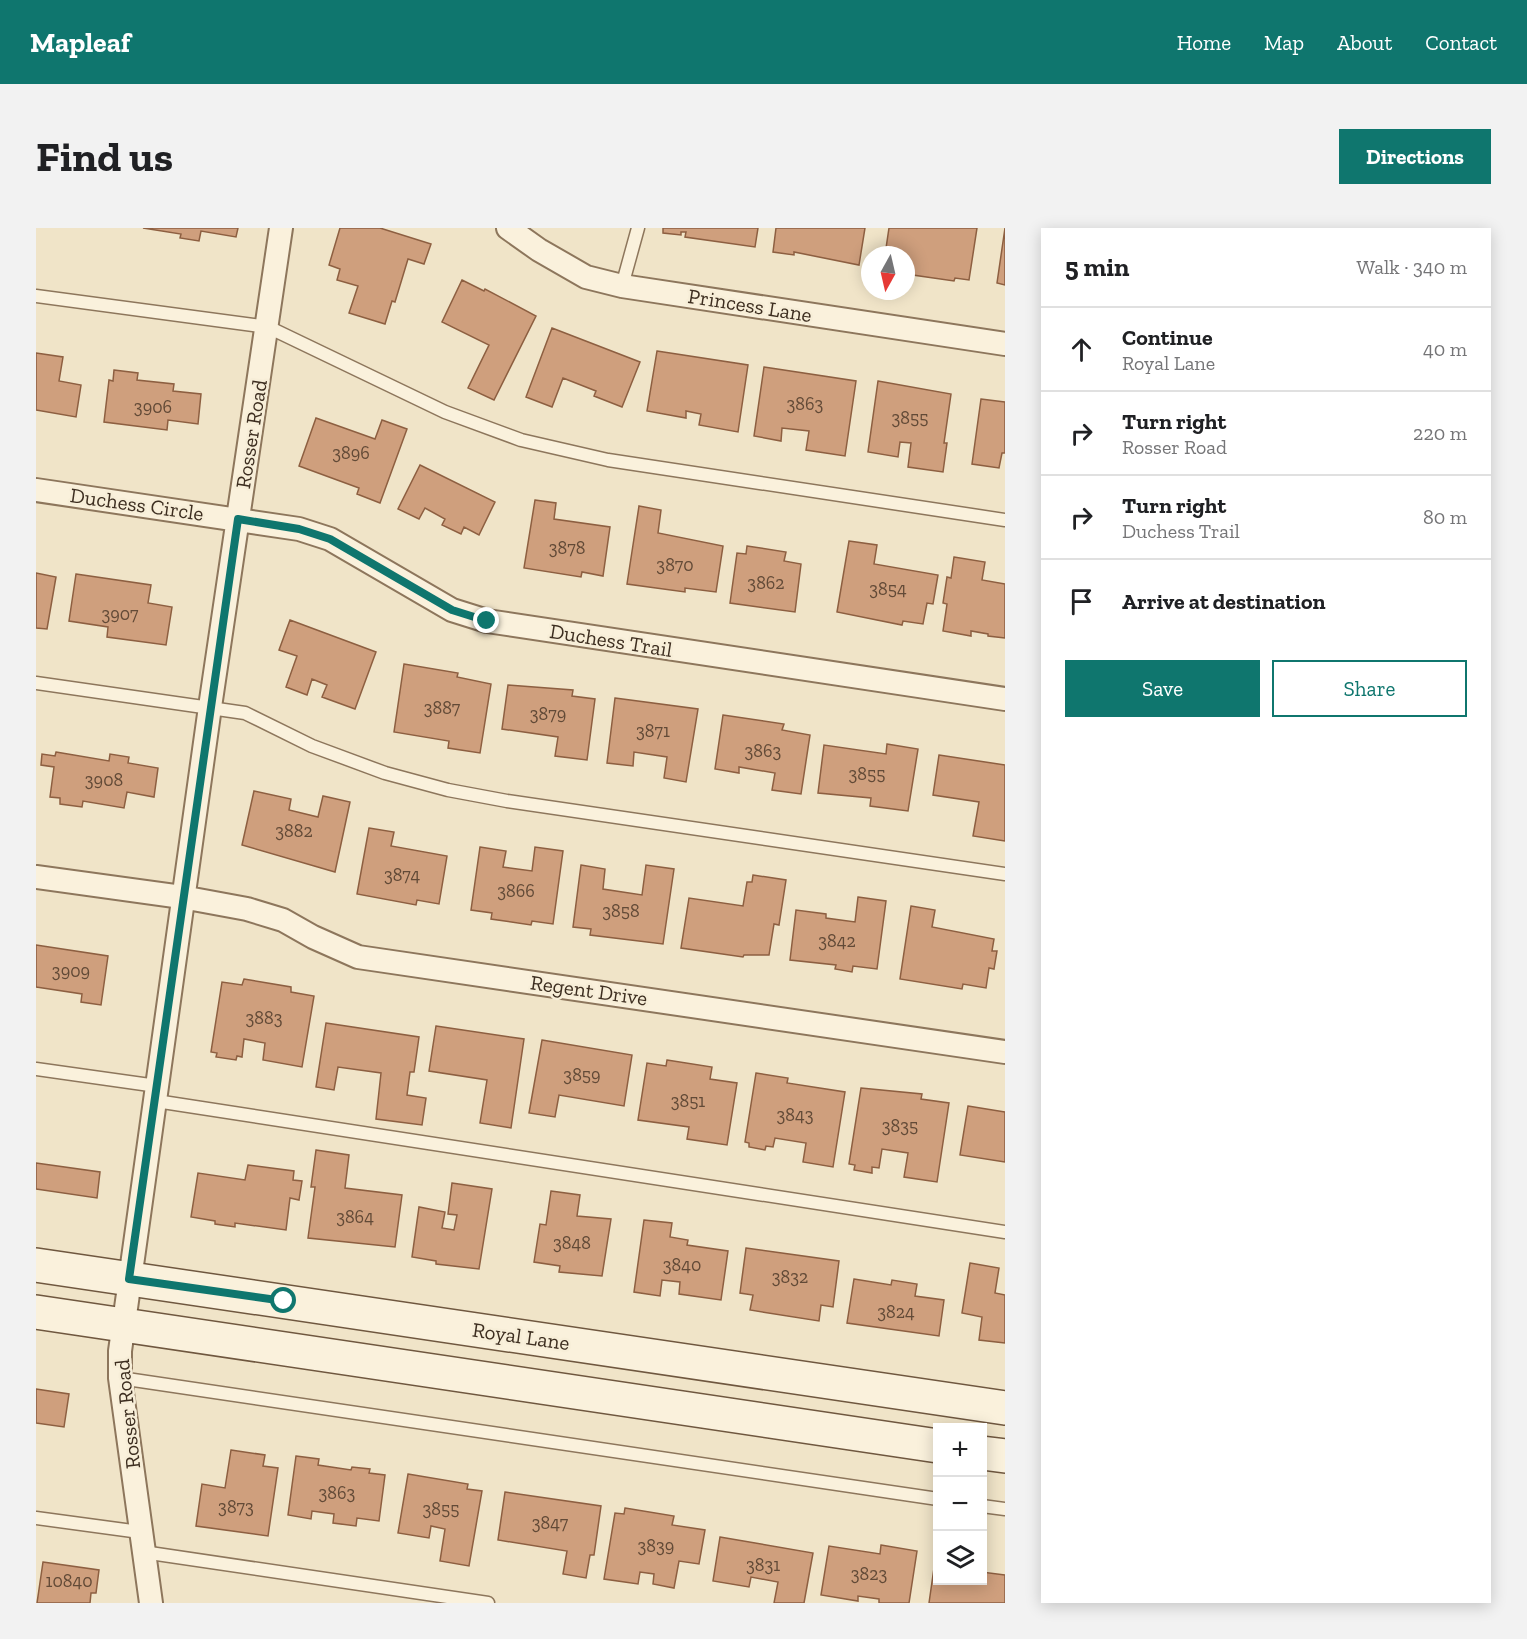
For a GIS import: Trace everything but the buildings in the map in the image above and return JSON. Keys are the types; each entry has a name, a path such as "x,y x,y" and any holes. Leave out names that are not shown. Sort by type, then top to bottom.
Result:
{"main road":[{"name":"Royal Lane","path":"36,1265 1005,1408"},
{"path":"36,1312 933,1445"},
{"path":"987,1454 1005,1456"}],"street":[{"name":"Rosser Road","path":"151,1603 120,1378 120,1351 210,707 281,228"},
{"name":"Princess Lane","path":"508,228 539,250 586,277 622,286 1005,344"},
{"name":"Duchess Circle","path":"36,490 238,519"},
{"name":"Duchess Trail","path":"238,519 299,529 330,539 452,610 487,621 1005,699"},
{"name":"Regent Drive","path":"36,878 183,897 247,909 283,920 313,938 358,957 1005,1052"}],"lane":[{"path":"622,286 638,228"},
{"path":"36,296 268,327 445,412 521,440 608,460 1005,520"},
{"path":"36,683 245,713 312,746 385,772 448,790 507,801 1005,873"},
{"path":"36,1069 156,1094 1005,1232"},
{"path":"120,1378 933,1498"},
{"path":"987,1507 1005,1509"},
{"path":"36,1518 142,1542 488,1603"}],"route":[{"path":"284,1301 129,1279 238,519 299,529 330,539 452,610 487,621"}]}
